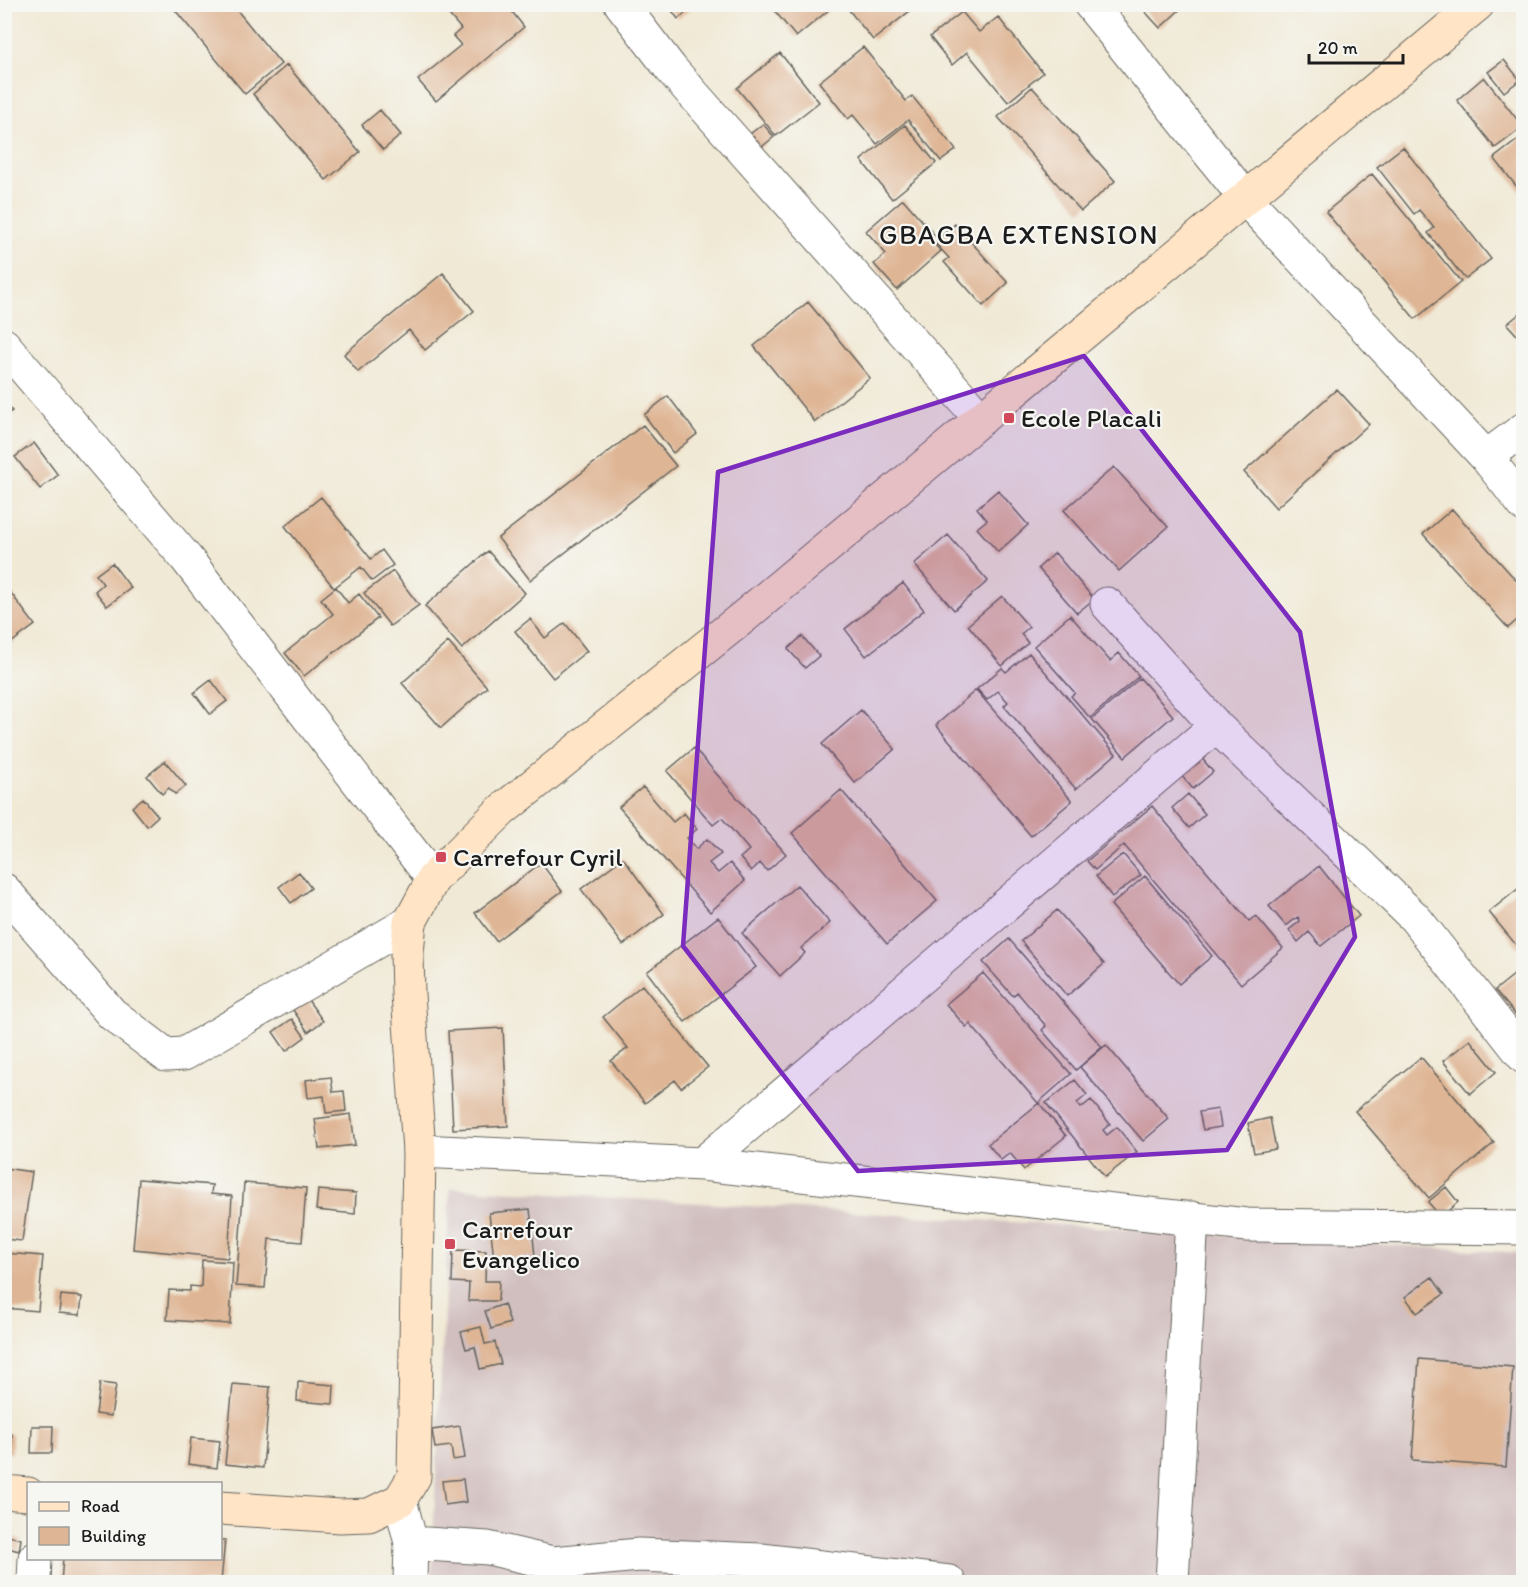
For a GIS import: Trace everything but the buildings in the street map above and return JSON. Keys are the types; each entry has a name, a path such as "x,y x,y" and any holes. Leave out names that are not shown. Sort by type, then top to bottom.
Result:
{"street":[{"path":"621,4 671,69 981,419"},
{"path":"1090,4 1245,199 1486,457 1524,505"},
{"path":"222,1508 340,1516 369,1515 400,1500 414,1477 419,1151 407,953 410,922 433,879 502,810 741,619 1478,4"},
{"path":"4,345 186,558 433,879"},
{"path":"1486,457 1524,429"},
{"path":"1107,604 1216,726 1415,918 1524,1057"},
{"path":"702,1164 1216,726"},
{"path":"4,890 112,1014 166,1055 184,1054 410,922"},
{"path":"419,1151 702,1164 1247,1225 1524,1227"},
{"path":"1172,1582 1191,1218"},
{"path":"4,1492 27,1494"},
{"path":"400,1500 411,1543 410,1582"},
{"path":"411,1543 488,1548 553,1563 639,1555 761,1560 949,1582"},
{"path":"34,1582 35,1560"}],"highlighted area":[{"path":"1084,356 1300,632 1355,937 1227,1150 858,1171 683,946 718,472"}],"shaded area":[{"path":"450,1188 1523,1253 1523,1582 431,1582"}],"place":[{"name":"Ecole Placali","path":"1009,418"},
{"name":"Carrefour Cyril","path":"441,857"},
{"name":"Carrefour Evangelico","path":"450,1244"}],"district":[{"name":"GBAGBA EXTENSION","path":"1019,235"}]}
